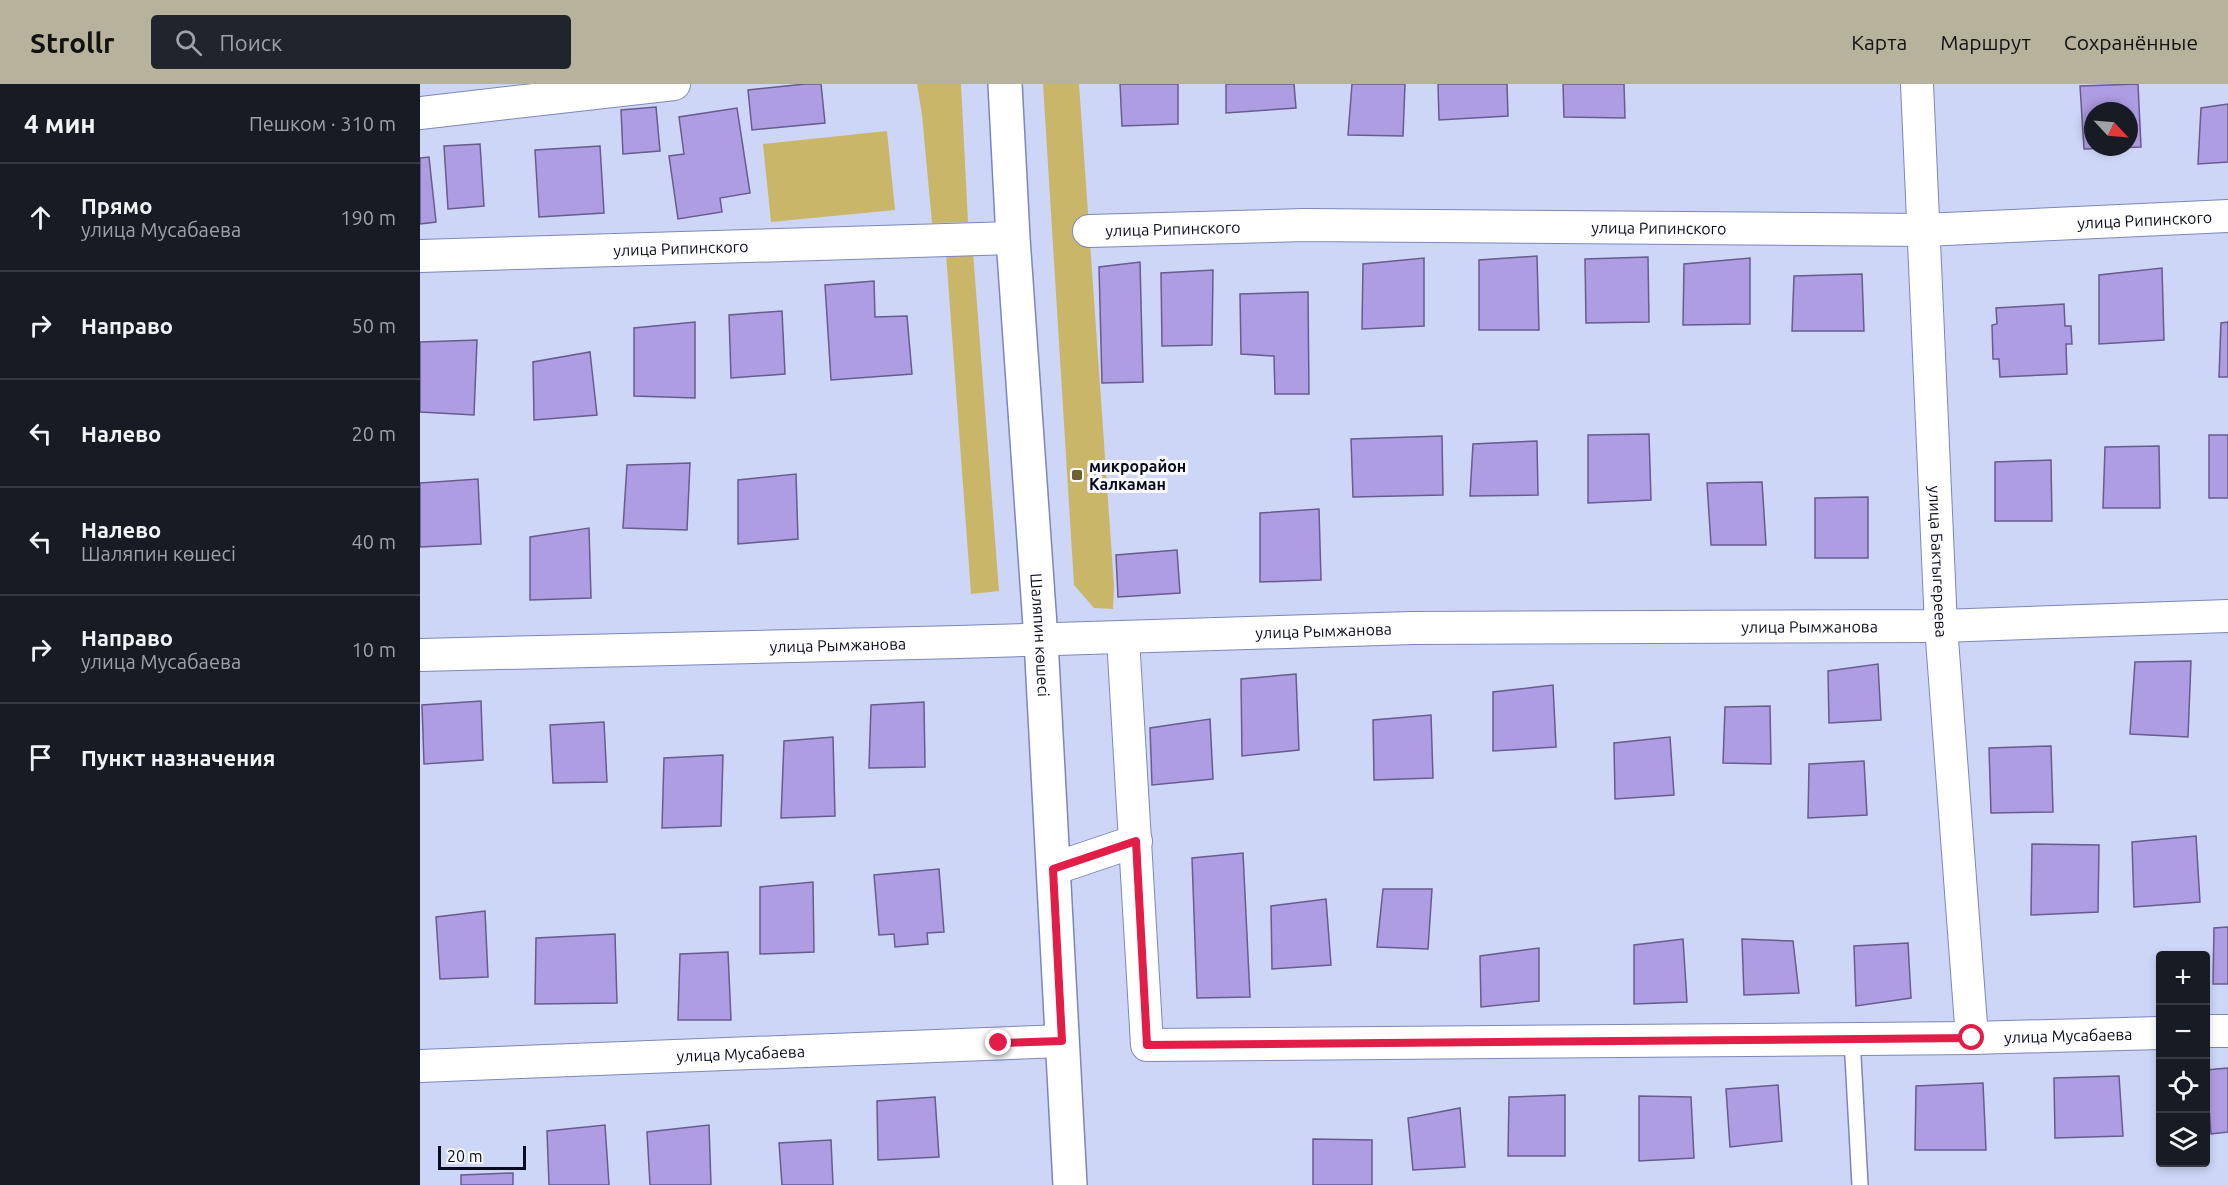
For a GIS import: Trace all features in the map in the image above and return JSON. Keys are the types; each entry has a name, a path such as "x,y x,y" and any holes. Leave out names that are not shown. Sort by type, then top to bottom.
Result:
{"main road":[{"name":"Шаляпин көшесі","path":"1005,84 1013,238 1041,640 1070,1185"}],"street":[{"path":"420,113 674,84"},
{"name":"улица Бактыгереева","path":"1917,84 1941,626 1972,1038"},
{"name":"улица Рипинского","path":"1089,231 1305,225 1924,230 2228,216"},
{"name":"улица Рипинского","path":"420,256 1013,238"},
{"name":"улица Рымжанова","path":"420,655 1123,638 1412,628 1941,626 2228,616"},
{"path":"1053,869 1136,841 1123,638"},
{"name":"улица Мусабаева","path":"1136,841 1147,1045 1972,1038 2156,1033"},
{"path":"2210,1031 2228,1031"},
{"name":"улица Мусабаева","path":"420,1066 1062,1041"}],"lane":[{"path":"1852,1038 1860,1185"}],"shaded area":[{"path":"917,84 961,84 968,222 932,223"},
{"path":"1043,84 1079,84 1114,586 1113,609 1094,608 1074,585"},
{"path":"887,131 895,210 771,222 763,144"},
{"path":"972,239 999,591 971,594 945,240"}],"building":[{"path":"821,84 825,123 752,130 748,90"},
{"path":"1120,84 1178,84 1178,124 1122,126"},
{"path":"1226,84 1294,84 1296,108 1226,113"},
{"path":"1352,84 1405,84 1403,136 1348,135"},
{"path":"1438,84 1507,84 1508,116 1439,120"},
{"path":"1563,84 1624,84 1625,118 1564,117"},
{"path":"2138,84 2141,147 2138,147 2138,102 2084,102 2084,149 2080,86"},
{"path":"2228,104 2228,162 2198,164 2201,108"},
{"path":"656,107 660,151 623,154 621,110"},
{"path":"737,108 750,193 720,198 722,212 678,219 669,156 684,154 679,117"},
{"path":"480,144 484,206 448,209 444,146"},
{"path":"600,146 604,213 539,217 535,150"},
{"path":"429,157 436,222 420,224 420,158"},
{"path":"1537,256 1539,330 1479,330 1479,260"},
{"path":"1648,257 1649,322 1586,323 1585,259"},
{"path":"1424,258 1424,326 1362,329 1363,264"},
{"path":"1750,258 1750,324 1683,325 1684,264"},
{"path":"1140,262 1143,382 1102,383 1099,267"},
{"path":"2162,268 2164,340 2099,344 2099,275"},
{"path":"1213,270 1212,345 1162,346 1161,273"},
{"path":"1862,274 1864,331 1792,331 1794,276"},
{"path":"874,281 875,317 907,316 912,374 831,380 825,285"},
{"path":"1308,292 1309,394 1275,394 1274,356 1241,354 1240,294"},
{"path":"2064,304 2065,326 2071,326 2072,344 2066,344 2067,374 2000,377 1999,359 1993,359 1992,325 1997,324 1996,308"},
{"path":"782,311 785,374 731,378 729,315"},
{"path":"695,322 695,398 634,396 634,328"},
{"path":"2228,322 2228,377 2219,377 2221,323"},
{"path":"477,340 474,415 420,412 420,342"},
{"path":"590,352 597,415 534,420 533,362"},
{"path":"1649,434 1651,500 1588,503 1588,435"},
{"path":"2209,435 2228,435 2228,498 2209,498"},
{"path":"1442,436 1443,495 1353,497 1351,439"},
{"path":"1537,441 1538,495 1470,496 1473,444"},
{"path":"2159,446 2160,508 2103,508 2105,447"},
{"path":"2051,460 2052,521 1995,521 1995,462"},
{"path":"690,463 687,530 623,528 627,465"},
{"path":"796,474 798,539 738,544 738,480"},
{"path":"478,479 481,544 420,547 420,483"},
{"path":"1762,482 1766,545 1711,545 1707,483"},
{"path":"1868,497 1868,558 1815,558 1815,498"},
{"path":"1319,509 1321,580 1260,582 1260,513"},
{"path":"589,528 591,598 530,600 530,537"},
{"path":"1177,550 1180,593 1118,597 1116,555"},
{"path":"2191,661 2188,737 2130,734 2135,662"},
{"path":"1878,664 1881,720 1829,723 1828,671"},
{"path":"1296,674 1299,750 1242,756 1241,679"},
{"path":"1553,685 1556,747 1493,751 1493,692"},
{"path":"481,701 483,760 424,764 422,705"},
{"path":"924,702 925,767 869,768 871,705"},
{"path":"1770,706 1771,764 1723,763 1725,707"},
{"path":"1431,715 1433,778 1374,780 1373,720"},
{"path":"1210,719 1213,779 1152,785 1150,728"},
{"path":"604,722 607,782 553,783 550,725"},
{"path":"833,737 835,816 781,818 784,741"},
{"path":"1670,737 1674,795 1615,799 1614,743"},
{"path":"2051,746 2053,812 1991,813 1989,748"},
{"path":"723,755 721,826 662,828 664,758"},
{"path":"1864,761 1867,815 1808,818 1809,764"},
{"path":"2196,836 2200,902 2134,907 2132,842"},
{"path":"2032,844 2099,845 2098,912 2031,915"},
{"path":"1243,853 1250,997 1197,998 1192,858"},
{"path":"939,869 944,932 927,933 928,944 895,947 894,934 879,935 874,875"},
{"path":"813,882 814,952 760,954 760,887"},
{"path":"1383,889 1432,889 1428,949 1377,947"},
{"path":"1326,899 1331,965 1272,969 1271,906"},
{"path":"485,911 488,977 440,979 436,917"},
{"path":"2228,927 2228,984 2213,984 2214,928"},
{"path":"615,934 617,1003 535,1004 536,938"},
{"path":"1683,939 1687,1002 1634,1004 1634,945"},
{"path":"1742,939 1793,941 1799,993 1744,995"},
{"path":"1908,943 1911,998 1856,1006 1854,946"},
{"path":"1539,948 1539,1001 1481,1007 1480,956"},
{"path":"728,952 731,1020 678,1020 680,954"},
{"path":"2228,1068 2228,1132 2211,1134 2210,1070"},
{"path":"2119,1076 2123,1136 2055,1138 2054,1078"},
{"path":"1983,1083 1986,1150 1915,1150 1916,1086"},
{"path":"1778,1085 1782,1141 1730,1147 1726,1089"},
{"path":"1565,1095 1565,1156 1508,1156 1509,1097"},
{"path":"1639,1096 1691,1097 1694,1158 1639,1161"},
{"path":"935,1097 939,1157 878,1160 877,1101"},
{"path":"1460,1108 1465,1167 1413,1170 1408,1118"},
{"path":"605,1125 609,1185 549,1185 547,1131"},
{"path":"709,1125 711,1185 650,1185 647,1132"},
{"path":"1313,1139 1372,1140 1372,1185 1313,1185"},
{"path":"831,1140 833,1185 782,1185 779,1143"},
{"path":"513,1173 513,1185 461,1185 461,1175"}],"place":[{"name":"микрорайон Калкаман","path":"1077,475"}],"route":[{"path":"999,1043 1062,1041 1053,869 1136,841 1147,1045 1972,1038"}]}
